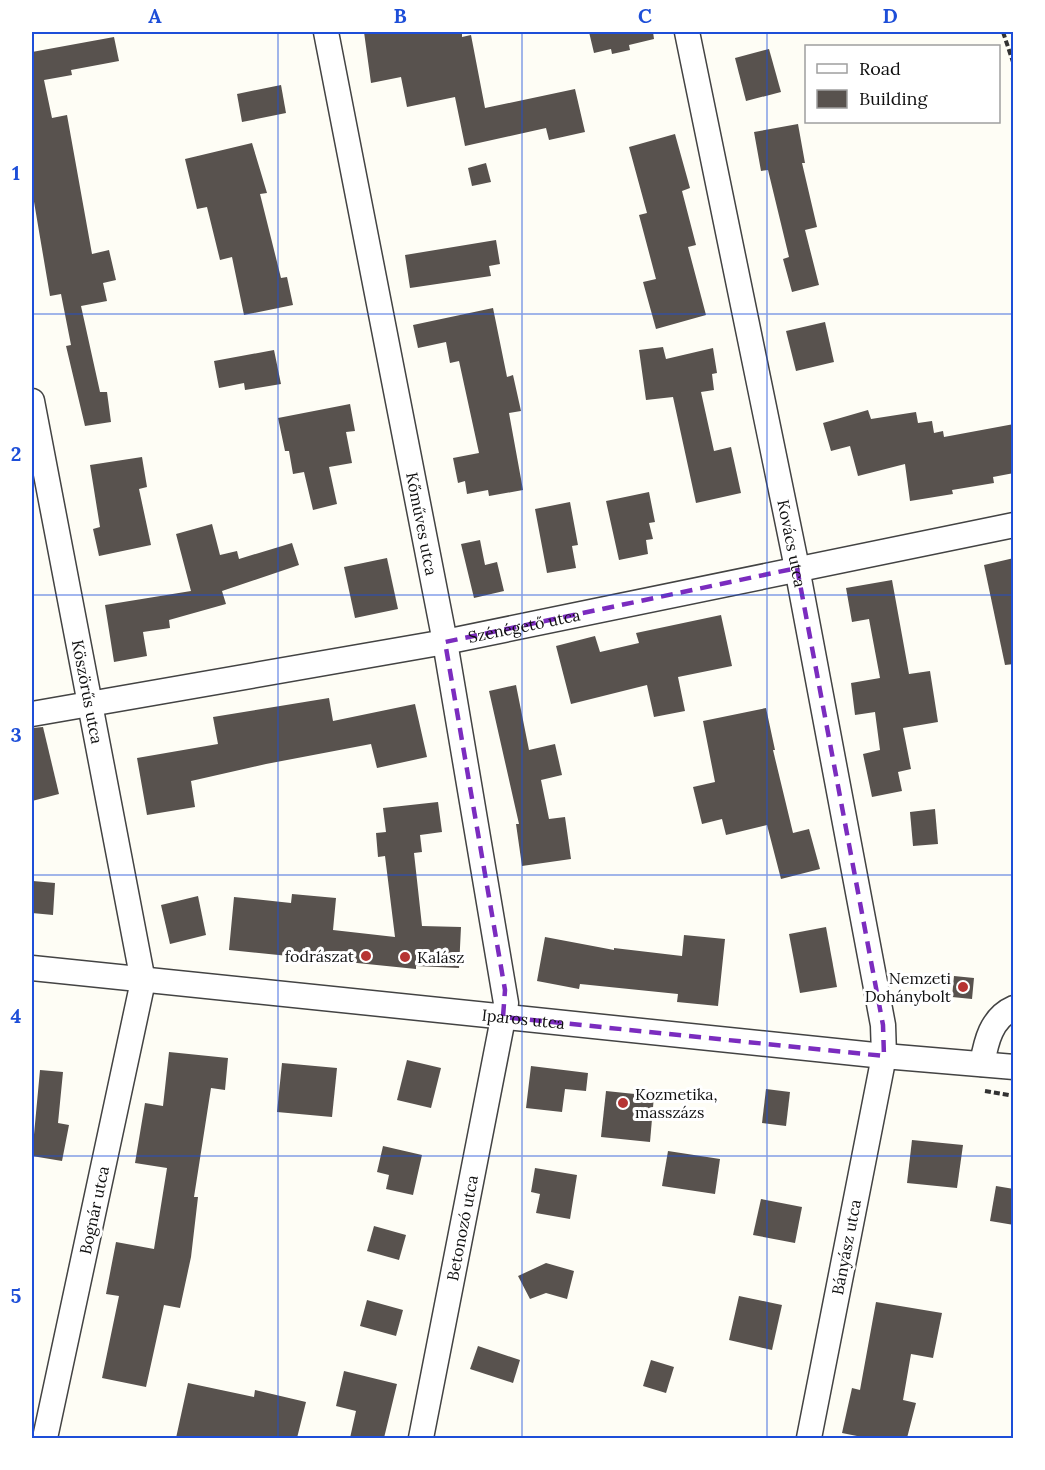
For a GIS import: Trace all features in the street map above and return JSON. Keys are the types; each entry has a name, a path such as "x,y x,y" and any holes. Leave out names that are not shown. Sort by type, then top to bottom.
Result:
{"street":[{"name":"Kőműves utca","path":"326,32 445,642 505,990 503,1017"},
{"name":"Kovács utca","path":"687,32 797,568 883,1025 884,1056"},
{"name":"Köszörűs utca","path":"32,401 143,981"},
{"name":"Szénégető utca","path":"32,714 90,702 445,642 1014,525"},
{"name":"Iparos utca","path":"32,969 884,1056 1014,1067"},
{"name":"Bognár utca","path":"45,1438 143,981"},
{"path":"982,1064 986,1045 998,1018 1014,1008"},
{"name":"Betonozó utca","path":"421,1438 503,1017"},
{"name":"Bányász utca","path":"809,1438 884,1056"}],"path":[{"path":"1003,32 1014,65"}],"highlighted area":[{"path":"797,568 883,1025 884,1056 503,1017 505,990 445,642"}],"building":[{"path":"364,32 462,32 462,37 471,35 485,108 575,89 585,132 549,140 546,128 465,146 455,97 407,107 401,77 371,83"},
{"path":"589,32 653,32 654,39 629,45 630,50 612,54 611,49 594,53"},
{"path":"114,37 119,61 71,70 72,75 44,80 52,118 67,115 92,254 109,250 116,280 103,283 107,301 81,306 100,392 107,392 111,422 85,426 66,346 71,345 61,294 50,296 32,190 32,52"},
{"path":"769,49 781,92 746,101 735,58"},
{"path":"281,85 286,113 242,122 237,94"},
{"path":"798,124 805,163 802,163 817,227 805,230 819,285 792,292 783,259 789,257 768,170 761,171 754,132"},
{"path":"675,134 690,188 682,191 696,245 688,247 706,315 656,329 643,282 656,279 639,215 647,213 629,147"},
{"path":"252,143 267,193 260,194 281,278 287,277 293,305 244,315 232,257 220,260 207,207 197,209 185,159"},
{"path":"486,163 491,182 472,186 468,168"},
{"path":"496,240 500,264 489,266 491,276 410,288 405,255"},
{"path":"493,308 507,377 513,375 521,411 509,413 523,490 489,496 488,490 467,494 465,481 458,483 453,458 479,453 459,361 450,363 446,342 418,348 413,325"},
{"path":"825,322 834,362 796,371 786,331"},
{"path":"663,347 666,359 713,348 717,373 712,374 714,390 701,392 714,451 731,447 741,493 696,503 673,397 646,400 639,350"},
{"path":"274,350 281,384 245,390 244,383 219,388 214,361"},
{"path":"350,404 355,431 346,432 352,463 329,467 337,504 313,510 304,472 293,474 289,451 285,451 278,418"},
{"path":"868,410 871,419 916,412 918,423 932,421 934,433 943,431 944,437 1014,424 1014,473 993,477 994,483 952,490 953,494 910,501 905,464 858,476 850,446 831,451 823,423"},
{"path":"142,457 147,487 139,489 151,545 99,556 93,529 100,527 90,465"},
{"path":"649,492 655,522 649,523 653,539 646,540 648,554 619,560 606,501"},
{"path":"570,502 578,545 572,546 576,568 547,573 535,509"},
{"path":"212,524 220,555 237,551 239,559 292,543 299,565 222,591 226,604 169,620 170,628 143,632 147,656 114,662 105,605 191,591 176,534"},
{"path":"480,540 485,565 497,562 504,591 474,598 461,544"},
{"path":"387,558 398,609 355,618 344,567"},
{"path":"1014,558 1014,664 1005,665 984,565"},
{"path":"892,580 909,674 930,671 938,722 903,728 911,769 898,772 902,791 872,797 863,754 880,750 875,712 855,715 851,683 880,678 869,619 852,622 846,588"},
{"path":"721,615 732,666 678,677 685,711 654,717 647,685 571,704 556,646 595,636 600,652 639,643 636,633"},
{"path":"516,685 529,750 555,744 562,775 541,780 549,819 565,817 571,859 522,866 516,824 519,824 489,691"},
{"path":"329,698 333,721 415,704 427,757 377,768 371,744 266,764 191,781 195,807 147,815 137,758 218,744 213,717"},
{"path":"766,708 775,750 773,750 793,833 809,829 820,869 781,879 767,825 726,835 722,819 702,824 693,787 715,782 703,721"},
{"path":"43,727 59,794 32,801 32,728"},
{"path":"438,802 442,832 420,835 422,852 414,853 422,926 461,927 459,968 416,966 416,969 229,950 234,897 291,903 292,894 336,898 333,930 395,937 385,856 378,857 376,833 386,832 383,808"},
{"path":"935,809 938,844 913,846 910,812"},
{"path":"33,881 55,883 53,915 32,913"},
{"path":"198,896 206,935 170,944 161,905"},
{"path":"826,927 837,987 800,993 789,934"},
{"path":"684,935 725,939 718,1006 677,1002 678,994 580,984 579,989 537,981 545,937 614,950 614,948 682,956"},
{"name":"Nemzeti Dohánybolt","path":"954,976 974,978 972,999 952,997"},
{"path":"169,1052 228,1058 225,1090 211,1088 194,1197 198,1197 191,1257 180,1308 164,1305 146,1387 102,1378 119,1296 106,1294 116,1242 154,1249 167,1168 135,1163 145,1103 163,1106"},
{"path":"407,1060 441,1068 431,1108 397,1100"},
{"path":"282,1063 337,1068 332,1117 277,1112"},
{"path":"531,1066 588,1073 586,1091 565,1089 562,1112 526,1108"},
{"path":"40,1070 63,1072 58,1123 69,1125 62,1161 32,1156"},
{"path":"766,1089 790,1092 786,1126 762,1123"},
{"path":"606,1091 654,1096 650,1142 601,1137"},
{"path":"912,1140 963,1145 957,1188 907,1183"},
{"path":"383,1146 422,1155 413,1195 386,1189 389,1175 377,1172"},
{"path":"668,1151 720,1159 715,1194 662,1186"},
{"path":"535,1168 577,1175 570,1219 536,1213 540,1194 531,1192"},
{"path":"996,1186 1014,1189 1014,1225 990,1221"},
{"path":"761,1199 802,1207 795,1243 753,1235"},
{"path":"374,1226 406,1235 399,1260 367,1251"},
{"path":"546,1263 574,1271 567,1299 546,1293 530,1299 518,1276"},
{"path":"739,1296 782,1305 772,1350 729,1340"},
{"path":"367,1300 403,1310 396,1336 360,1326"},
{"path":"876,1302 942,1313 933,1358 911,1354 903,1400 916,1403 907,1438 867,1438 842,1433 852,1388 860,1390"},
{"path":"478,1346 520,1360 513,1383 470,1369"},
{"path":"651,1360 674,1367 666,1393 643,1386"},
{"path":"344,1371 397,1384 384,1438 350,1438 356,1411 336,1406"},
{"path":"188,1383 254,1397 255,1390 306,1402 297,1438 176,1438"}],"place":[{"name":"fodrászat","path":"366,956"},
{"name":"Kalász","path":"405,957"},
{"name":"Nemzeti Dohánybolt","path":"963,987"},
{"name":"Kozmetika, masszázs","path":"623,1103"}]}
